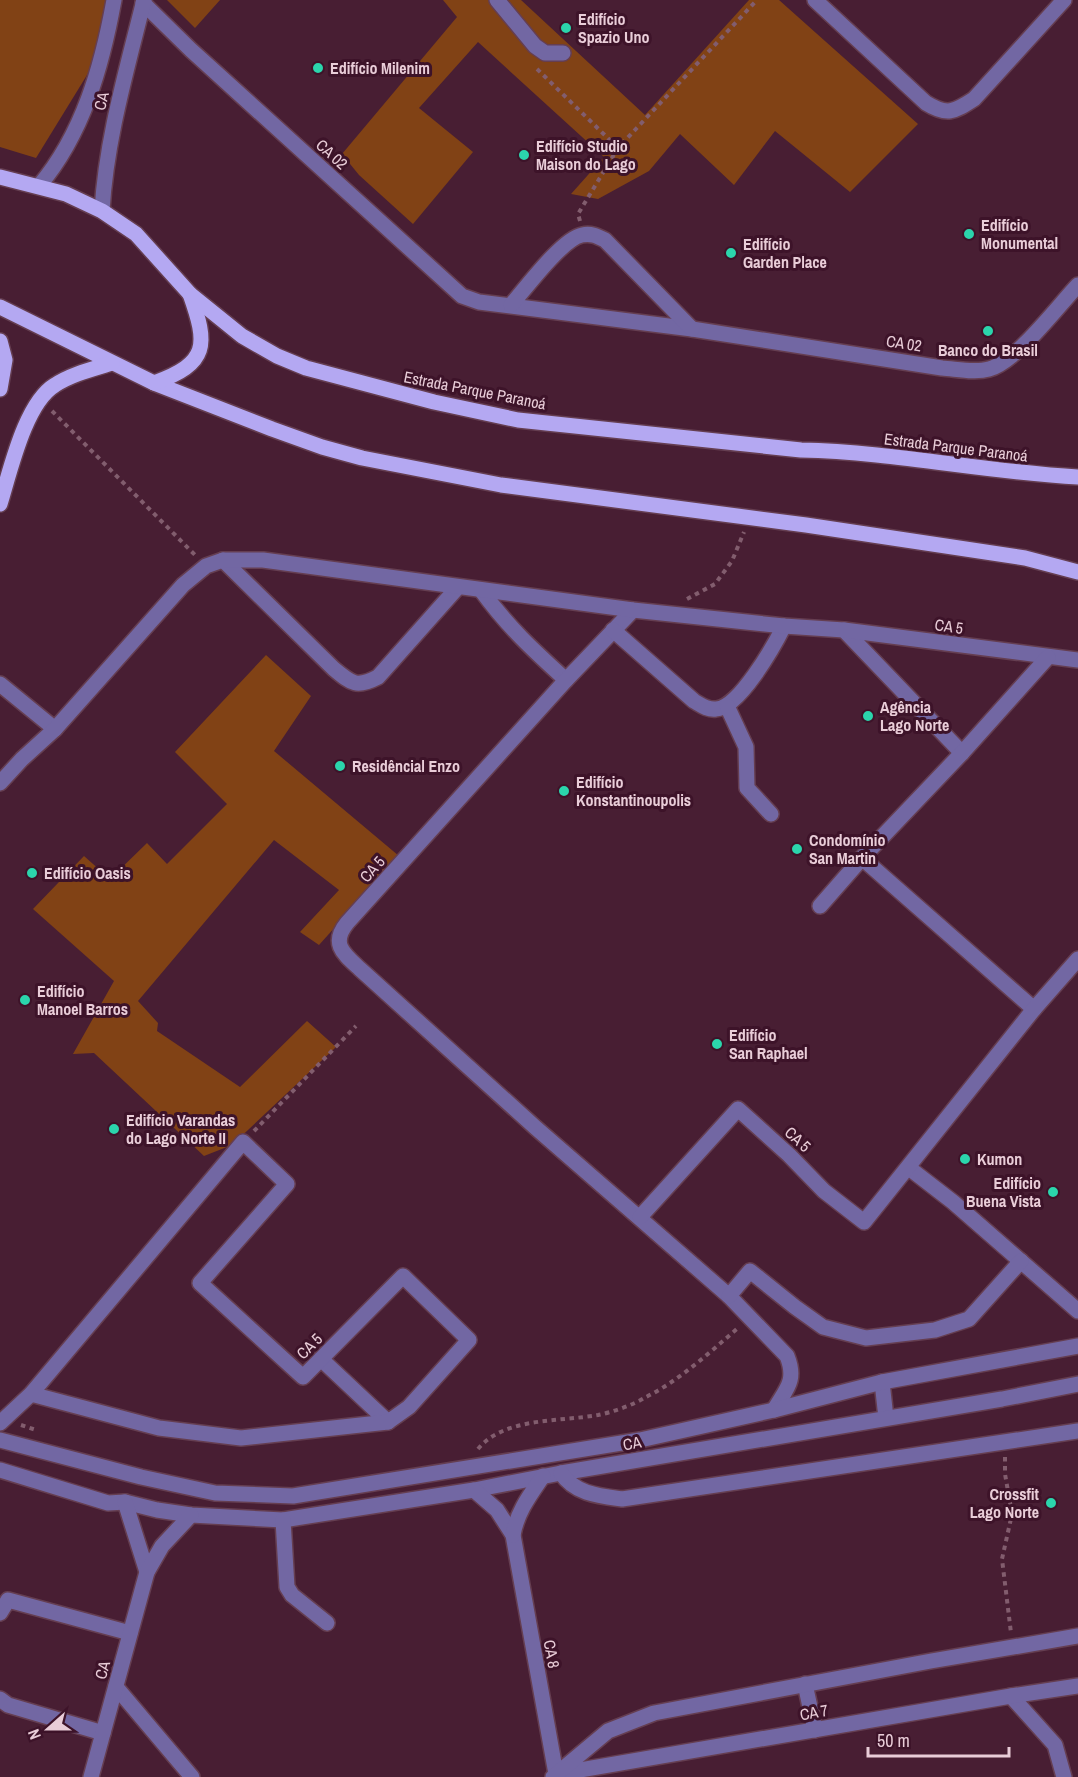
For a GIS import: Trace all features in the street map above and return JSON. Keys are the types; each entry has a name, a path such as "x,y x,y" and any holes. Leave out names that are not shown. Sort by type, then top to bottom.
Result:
{"main road":[{"name":"Estrada Parque Paranoá","path":"0,177 66,194 102,211 136,234 190,294 242,336 277,356 306,368 434,402 518,420 801,450 842,451 1033,475 1078,477"},
{"path":"154,382 173,376 188,367 198,355 201,325 190,294"},
{"path":"0,307 154,382 272,429 362,458 501,485 1025,558 1078,572"},
{"path":"0,341 4,360 0,389"},
{"path":"0,504 27,422 41,400 54,385 112,363"}],"street":[{"name":"CA","path":"39,186 56,167 90,96 114,0"},
{"path":"497,0 535,46 545,53 563,53"},
{"path":"814,0 926,104 940,112 962,107 974,99 1064,0"},
{"name":"CA","path":"102,211 103,182 115,116 144,2"},
{"name":"CA 02","path":"144,2 191,50 462,296 479,302 692,330 942,368 990,369 1006,361 1023,347 1078,285"},
{"path":"511,305 566,242 583,235 593,234 605,240 692,330"},
{"path":"223,560 334,669 350,682 358,684 367,683 378,676 458,587"},
{"name":"CA 5","path":"0,783 55,729 183,585 206,566 223,560 263,560 633,610 844,630 1078,660"},
{"path":"481,590 504,622 566,680"},
{"name":"CA 5","path":"633,610 566,680 347,923 339,934 340,948 360,969 536,1128 729,1296 787,1356 792,1368 792,1378 774,1410"},
{"path":"613,630 694,701 706,708 717,710 727,706 737,697 775,645 784,626"},
{"path":"844,630 962,753"},
{"path":"820,906 1048,657"},
{"path":"0,684 55,729"},
{"path":"727,706 746,747 747,788 771,814"},
{"path":"862,858 1034,1009"},
{"name":"CA 5","path":"640,1217 738,1109 789,1155 824,1191 864,1222 1034,1009 1078,959"},
{"path":"0,1423 30,1394 243,1142"},
{"name":"CA 5","path":"243,1142 287,1184 200,1283 303,1377 403,1276 469,1340 409,1407 388,1422"},
{"path":"909,1168 953,1202 1078,1311"},
{"path":"729,1296 750,1271 823,1327 866,1338 935,1330 969,1319 1021,1262"},
{"path":"0,1440 141,1477 215,1493 293,1496 640,1440 774,1410 882,1382 1078,1346"},
{"path":"321,1359 388,1422"},
{"path":"882,1382 886,1418"},
{"name":"CA","path":"0,1470 108,1503 125,1502 191,1515 283,1520 474,1490 543,1476 1002,1399 1078,1384"},
{"path":"30,1394 159,1428 241,1438 388,1422"},
{"path":"561,1473 567,1482 591,1496 622,1499 1078,1431"},
{"path":"426,1476 428,1497"},
{"name":"CA 8","path":"543,1476 522,1507 515,1521 513,1535 554,1776"},
{"name":"CA 8","path":"474,1490 497,1510 513,1535"},
{"path":"125,1502 147,1572"},
{"name":"CA","path":"91,1777 147,1572 162,1546 191,1515"},
{"path":"283,1520 287,1587 292,1595 327,1623"},
{"path":"0,1613 8,1600 130,1633"},
{"path":"554,1776 608,1731 654,1713 1078,1636"},
{"path":"805,1684 815,1730"},
{"name":"CA 7","path":"554,1776 1078,1686"},
{"path":"116,1687 192,1777"},
{"path":"1011,1696 1055,1744 1064,1777"},
{"path":"0,1699 8,1705 103,1733"}],"path":[{"path":"583,235 578,214 618,148 756,0"},
{"path":"533,65 618,148"},
{"path":"41,400 206,566"},
{"path":"663,613 715,584 732,561 749,518"},
{"path":"243,1142 356,1026"},
{"path":"1006,1442 1005,1474 1012,1514 1002,1559 1013,1647"}],"shaded area":[{"path":"0,0 108,0 103,49 36,158 0,147"},
{"path":"167,0 220,0 195,28"},
{"path":"443,0 521,0 645,115 749,0 779,0 918,124 850,192 775,131 734,185 680,134 649,171 598,199 571,194 604,157 478,42 419,108 473,152 413,224 359,175 342,154 457,17"},
{"path":"266,655 311,696 274,751 399,856 319,945 300,932 339,890 274,840 138,1001 158,1023 157,1031 240,1087 307,1021 336,1047 232,1145 204,1156 94,1053 73,1054 114,981 33,909 84,856 110,879 147,843 167,864 227,804 175,752"}],"place":[{"name":"Edifício Spazio Uno","path":"566,28"},
{"name":"Edifício Milenim","path":"318,68"},
{"name":"Edifício Studio Maison do Lago","path":"524,155"},
{"name":"Edifício Monumental","path":"969,234"},
{"name":"Edifício Garden Place","path":"731,253"},
{"name":"Banco do Brasil","path":"988,331"},
{"name":"Agência Lago Norte","path":"868,716"},
{"name":"Residêncial Enzo","path":"340,766"},
{"name":"Edifício Konstantinoupolis","path":"564,791"},
{"name":"Condomínio San Martin","path":"797,849"},
{"name":"Edifício Oasis","path":"32,873"},
{"name":"Edifício Manoel Barros","path":"25,1000"},
{"name":"Edifício San Raphael","path":"717,1044"},
{"name":"Edifício Varandas do Lago Norte II","path":"114,1129"},
{"name":"Kumon","path":"965,1159"},
{"name":"Edifício Buena Vista","path":"1053,1192"},
{"name":"Crossfit Lago Norte","path":"1051,1503"}]}
